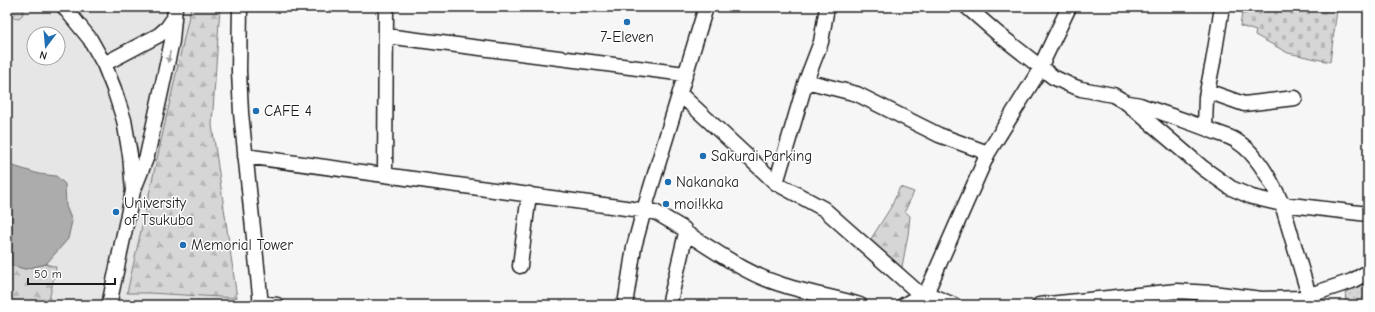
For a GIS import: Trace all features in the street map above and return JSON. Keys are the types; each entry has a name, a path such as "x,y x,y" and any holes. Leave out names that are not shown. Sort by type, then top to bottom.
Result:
{"street":[{"path":"64,7 90,39 104,64 114,89 124,120 130,155 133,191"},
{"path":"240,7 239,71 241,113 261,304 277,305"},
{"path":"385,174 386,7"},
{"path":"625,305 634,247 644,210 706,7"},
{"path":"776,183 806,81 821,42 827,7"},
{"path":"967,7 997,33 1053,77 1070,85 1113,95 1127,103 1203,168 1226,185 1252,197 1282,204 1368,214"},
{"path":"904,305 923,294 988,153 1041,67 1070,7"},
{"path":"1205,128 1207,91 1222,7"},
{"path":"104,64 159,35 168,28 174,13"},
{"path":"109,305 133,191 147,156 172,41 174,13"},
{"path":"386,36 685,74"},
{"path":"806,81 857,94 933,132 988,153"},
{"path":"1207,91 1244,104 1295,98"},
{"path":"680,94 776,183 824,210 923,294 954,305"},
{"path":"1127,103 1140,105 1205,128 1237,141 1249,151 1277,193 1282,204 1307,289 1307,300"},
{"path":"245,156 655,212 684,229 686,233 750,272 763,278 779,284 860,305"},
{"path":"520,266 529,194"},
{"path":"669,305 686,233"},
{"path":"1039,305 1177,291 1212,293 1262,299 1301,298 1307,300 1352,281 1368,272"}],"shaded area":[{"name":"University of Tsukuba","path":"7,7 220,7 212,125 238,305 7,305"},
{"path":"7,160 13,166 39,174 56,176 65,184 66,206 72,221 68,239 46,264 25,269 7,264"}],"green space":[{"path":"17,6 21,8 23,12 21,16 17,18 13,16 11,12 13,8"},
{"path":"191,7 220,7 212,125 237,298 127,293"},
{"path":"1243,7 1327,7 1337,10 1330,62 1288,53 1255,35 1256,31 1240,26"},
{"path":"900,187 914,192 905,211 910,216 901,272 869,242 891,207"},
{"path":"7,264 25,269 46,264 56,267 48,305 7,305"},
{"path":"1368,278 1368,305 1346,305 1345,289"}],"place":[{"name":"7-Eleven","path":"627,22"},
{"name":"CAFE 4","path":"256,111"},
{"name":"Sakurai Parking","path":"703,156"},
{"name":"Nakanaka","path":"668,182"},
{"name":"moi!kka","path":"666,204"},
{"name":"University of Tsukuba","path":"116,212"},
{"name":"Memorial Tower","path":"183,245"}]}
